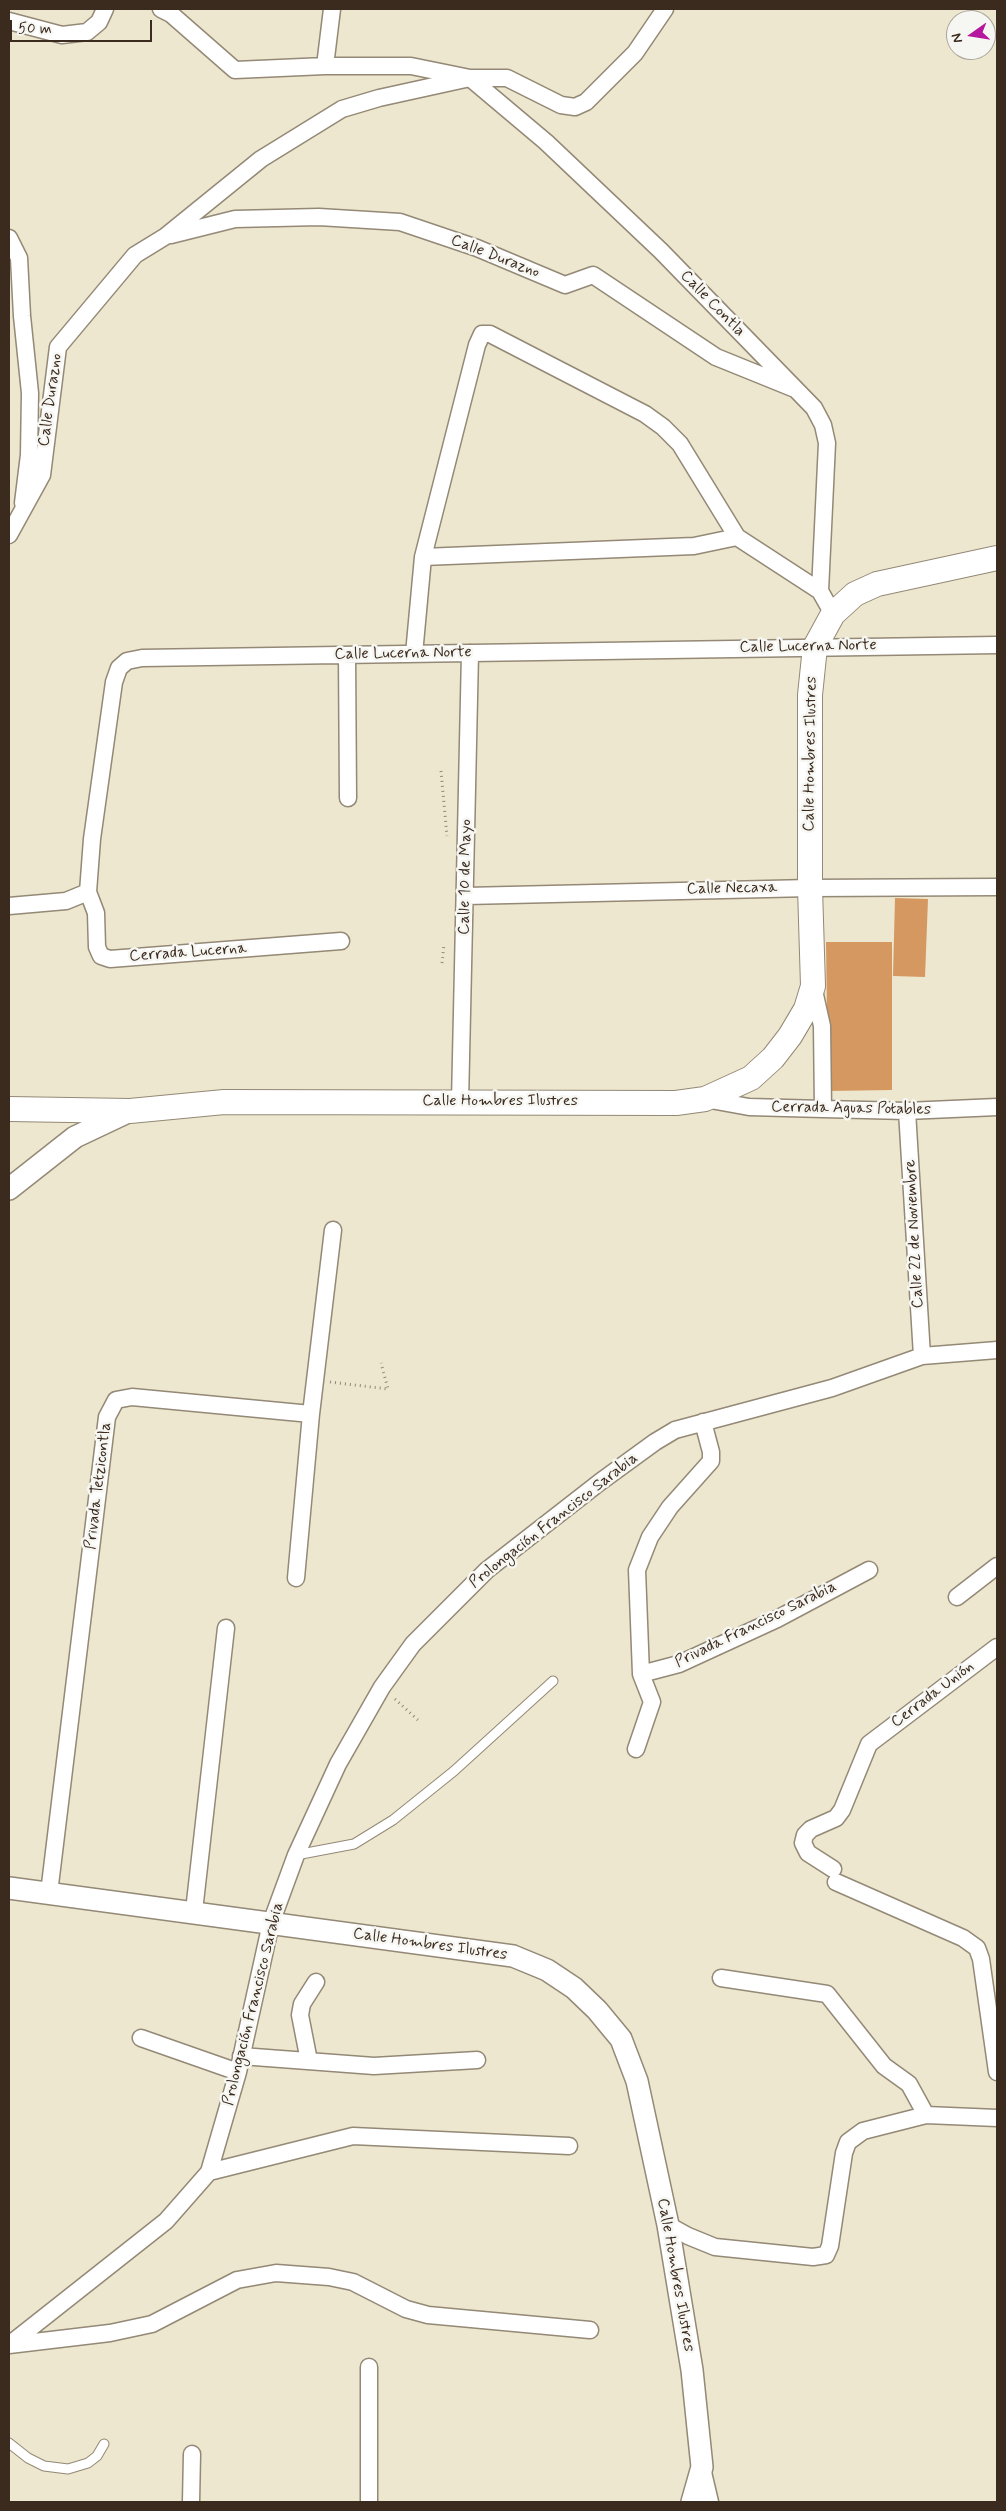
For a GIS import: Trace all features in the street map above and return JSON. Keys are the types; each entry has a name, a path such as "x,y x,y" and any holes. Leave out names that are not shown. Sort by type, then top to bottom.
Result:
{"main road":[{"name":"Calle Hombres Ilustres","path":"9,1109 130,1112 224,1102 676,1103 705,1099 751,1078 773,1058 806,1009 813,986 810,888 810,695 816,647 833,614 855,594 877,584 997,558"}],"street":[{"path":"9,21 62,35 79,33 87,32 99,22 105,9"},
{"path":"161,9 171,14 235,70 325,66 411,66 470,78 507,78 561,105 576,107 586,102 635,53 666,9"},
{"path":"325,66 332,9"},
{"name":"Calle Durazno","path":"9,535 42,475 58,347 135,255 166,236 261,159 342,109 379,98 470,78"},
{"name":"Calle Contla","path":"470,78 546,142 653,245 814,408 823,425 827,443 820,591"},
{"name":"Calle Durazno","path":"166,236 235,219 319,217 400,222 477,248 565,285 593,275 716,357 795,389"},
{"path":"9,238 19,258 22,316 30,393 29,456 21,515"},
{"path":"414,654 423,558 477,345 482,334 490,334 645,414 663,427 680,444 738,537 820,591 833,614"},
{"path":"423,558 694,546 738,537"},
{"name":"Calle Lucerna Norte","path":"88,892 92,839 114,682 119,668 127,661 142,658 997,645"},
{"name":"Calle 10 de Mayo","path":"460,1102 470,653"},
{"path":"347,656 348,798"},
{"name":"Calle Necaxa","path":"466,896 810,888 997,887"},
{"path":"9,906 66,901 88,892"},
{"name":"Cerrada Lucerna","path":"88,892 96,913 97,947 101,956 110,959 341,941"},
{"name":"Calle Hombres Ilustres","path":"813,986 820,1007 822,1026 823,1109"},
{"name":"Cerrada Aguas Potables","path":"705,1099 749,1107 907,1111 997,1107"},
{"name":"Calle 22 de Noviembre","path":"907,1111 922,1356"},
{"name":"Calle Hombres Ilustres","path":"9,1189 75,1137 130,1112"},
{"path":"296,1578 311,1414 333,1230"},
{"name":"Prolongación Francisco Sarabia","path":"9,2345 166,2221 209,2172 238,2072 240,2056 272,1923 296,1855 338,1764 382,1687 413,1644 487,1570 655,1442 675,1430 832,1388 922,1356 997,1350"},
{"name":"Privada Tetzicontla","path":"49,1893 107,1416 116,1400 132,1397 311,1414"},
{"path":"636,1748 652,1702 642,1674 637,1570 650,1537 670,1507 710,1461 712,1452 703,1422"},
{"path":"956,1597 997,1566"},
{"name":"Privada Francisco Sarabia","path":"642,1674 679,1664 777,1619 869,1570"},
{"path":"194,1911 226,1628"},
{"name":"Cerrada Unión","path":"997,1647 869,1744 842,1810 836,1818 811,1829 805,1835 803,1843 808,1853 834,1876 962,1938 977,1948 981,1959 997,2072"},
{"name":"Calle Hombres Ilustres","path":"9,1888 194,1911 513,1956 548,1970 574,1988 597,2010 621,2038 637,2081 668,2225 692,2370 702,2467 692,2502"},
{"path":"722,1978 827,1994 884,2066 909,2084 926,2115"},
{"path":"309,2061 300,2014 302,2004 316,1982"},
{"path":"142,2038 238,2072"},
{"path":"240,2056 374,2066 477,2060"},
{"path":"668,2225 715,2247 813,2257 826,2256 830,2246 844,2153 848,2142 863,2131 926,2115 997,2118"},
{"path":"209,2172 353,2136 569,2146"},
{"path":"9,2345 110,2333 152,2324 237,2280 276,2273 329,2277 353,2282 406,2309 428,2316 590,2330"},
{"path":"369,2367 370,2502"},
{"path":"191,2502 192,2454"},
{"path":"702,2467 710,2502"}],"lane":[{"path":"296,1855 354,1844 393,1820 454,1771 553,1681"},
{"path":"9,2443 28,2458 44,2466 68,2469 88,2463 97,2456 104,2444"}],"path":[{"path":"315,1380 388,1389 381,1363"},
{"path":"382,1687 418,1721"}],"building":[{"path":"895,898 928,899 925,977 893,976"},
{"path":"826,942 892,942 892,1090 828,1091"}]}
